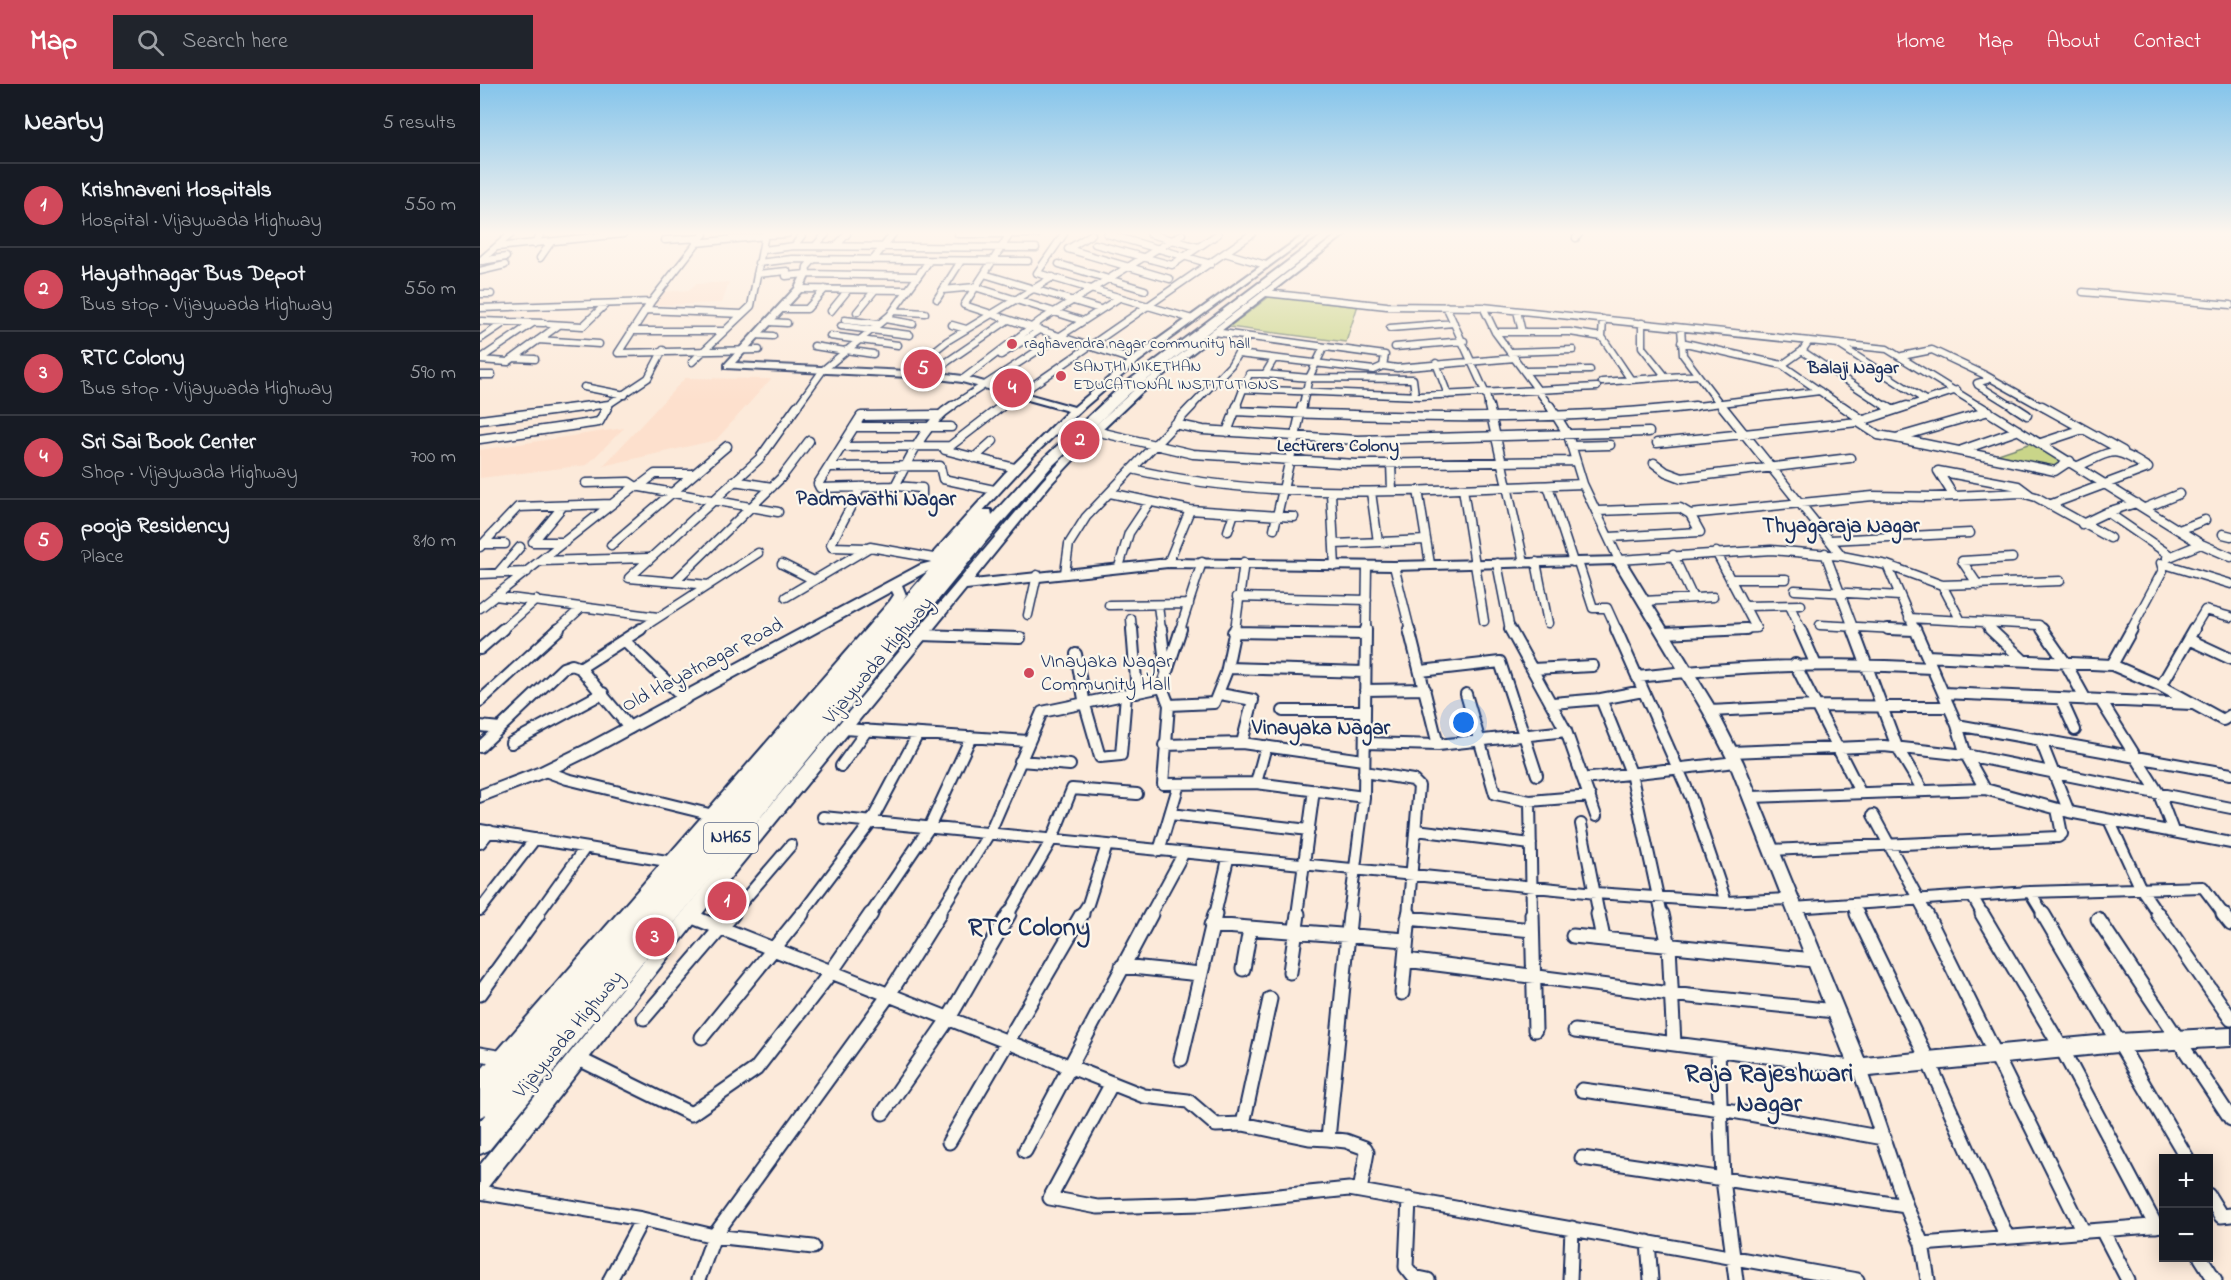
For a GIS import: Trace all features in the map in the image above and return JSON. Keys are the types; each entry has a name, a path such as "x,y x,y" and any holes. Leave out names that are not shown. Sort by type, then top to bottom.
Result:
{"highway":[{"name":"Vijaywada Highway","path":"480,1141 1019,493 1096,416 1171,347 1245,290"},
{"name":"Vijaywada Highway","path":"480,1104 788,736 1005,490 1114,386 1251,290"}],"street":[{"path":"660,290 618,353 705,349 759,350"},
{"path":"692,362 742,314 754,300 755,290"},
{"path":"798,290 728,366 908,372 933,375 963,379 1075,410"},
{"path":"782,309 807,309 824,290"},
{"path":"844,290 908,290"},
{"path":"831,311 848,290"},
{"path":"857,312 875,290"},
{"path":"709,585 675,580 631,579 630,576 760,458 823,370 885,319 908,290"},
{"path":"937,299 943,290"},
{"path":"973,290 964,305 1135,361"},
{"path":"983,290 1054,314 1083,321"},
{"path":"908,372 941,345 989,314 1033,290 1100,309"},
{"path":"963,379 1031,328 1092,290"},
{"path":"1095,290 1192,320"},
{"path":"1015,468 945,450 1017,395 1172,290"},
{"path":"861,487 831,544 832,547 867,548 940,561 940,552 994,490 1075,410 1135,361 1233,290"},
{"path":"480,1181 690,916 1046,483 1095,431 1138,391 1270,290"},
{"path":"2082,292 2231,305"},
{"path":"1266,293 1407,306 1483,307 1887,349 1902,356 2201,544 2231,557"},
{"path":"480,294 491,294"},
{"path":"895,486 917,446 938,415 1119,298"},
{"path":"480,308 651,302"},
{"path":"498,308 481,321 578,327 586,325 606,304"},
{"path":"711,313 717,305"},
{"path":"1407,306 1413,326"},
{"path":"1446,306 1464,341 1486,394 1506,488 1548,623"},
{"path":"1483,307 1495,332 1541,392 1568,435 1583,484 1598,511 1619,560 1710,711 1734,757 1791,904 1859,1068 1906,1206 1922,1244 1928,1280"},
{"path":"646,310 742,314"},
{"path":"893,311 926,313"},
{"path":"1517,311 1522,332"},
{"path":"885,319 913,324"},
{"path":"1604,319 1602,336 1631,380"},
{"path":"933,375 941,366 1008,320"},
{"path":"480,340 507,321"},
{"path":"769,322 787,323"},
{"path":"480,359 533,323"},
{"path":"878,324 843,323 871,330 910,335"},
{"path":"1390,328 1454,323"},
{"path":"1642,324 1642,347 1666,377"},
{"path":"480,359 504,363 559,325"},
{"path":"952,325 966,329"},
{"path":"1681,328 1683,355 1697,375 1842,556"},
{"path":"972,371 979,369 1040,330"},
{"path":"631,332 724,331"},
{"path":"1214,332 1385,356 1383,366"},
{"path":"1495,332 1579,332 1602,336"},
{"path":"756,335 773,336"},
{"path":"830,336 898,345"},
{"path":"1065,573 1069,544 1086,517 1231,365 1247,337"},
{"path":"480,340 501,345"},
{"path":"538,340 600,344"},
{"path":"1395,347 1464,341"},
{"path":"1782,364 1802,351 1809,341"},
{"path":"1681,342 1782,364 1878,435 2055,471 2113,450 2123,451"},
{"path":"932,343 941,345"},
{"path":"1837,344 1925,400"},
{"path":"814,346 873,354"},
{"path":"1274,529 1281,488 1309,378 1324,347"},
{"path":"1238,354 1374,370 1383,366 1397,368 1573,350"},
{"path":"1902,356 1932,350 1985,375 2123,451 2148,468 2049,505"},
{"path":"480,420 609,404 652,373 663,351"},
{"path":"1802,351 1892,410"},
{"path":"514,358 535,359"},
{"path":"1265,374 1274,359"},
{"path":"1436,363 1448,395"},
{"path":"1525,371 1590,369"},
{"path":"1227,432 1250,373 1309,378 1413,379 1415,395"},
{"path":"480,375 492,375"},
{"path":"1242,389 1305,394 1486,394 1541,392 1631,380 1697,375"},
{"path":"1985,375 1987,380 1977,382 1978,385 2027,415"},
{"path":"584,387 624,394"},
{"path":"1656,444 1859,420 1956,390"},
{"path":"1234,411 1356,417 1557,416 1719,403 1820,391"},
{"path":"1896,438 2005,401"},
{"path":"480,439 599,422 609,404"},
{"path":"922,495 922,488 918,487 820,488 818,484 860,417 865,414 938,415"},
{"path":"1174,424 1227,432 1357,440 1649,432"},
{"path":"854,427 951,427"},
{"path":"2041,443 2083,429"},
{"path":"1960,451 2019,430"},
{"path":"1095,431 1193,454 1390,463 1575,460"},
{"path":"675,580 772,487 799,457 809,441"},
{"path":"974,458 993,441"},
{"path":"611,545 727,446"},
{"path":"842,447 949,446"},
{"path":"1571,446 1610,446"},
{"path":"1654,463 1666,472 1682,477 1850,458"},
{"path":"1390,463 1392,491"},
{"path":"829,467 940,466 943,479 994,490"},
{"path":"1132,469 1174,479 1331,493 1583,484"},
{"path":"1953,495 1938,471 2018,486 2030,495 2110,538"},
{"path":"480,608 612,504 655,474 693,474"},
{"path":"734,481 772,487"},
{"path":"586,483 628,482 636,486 778,512"},
{"path":"1548,486 1593,608 1607,608 1699,819 1726,902"},
{"path":"1463,489 1484,621"},
{"path":"1418,490 1430,564"},
{"path":"1371,492 1378,542"},
{"path":"1110,493 1190,510 1294,517"},
{"path":"1331,493 1335,566"},
{"path":"2145,508 2180,494"},
{"path":"1690,514 1873,496 2030,495"},
{"path":"1814,519 1823,501"},
{"path":"1119,567 1124,543 1133,520 1149,503"},
{"path":"2082,524 2107,512 2136,503"},
{"path":"482,546 516,508 612,504"},
{"path":"563,506 533,542 565,542"},
{"path":"1598,511 1680,508 1690,514 1700,532 1610,537"},
{"path":"1168,563 1190,510"},
{"path":"2107,512 2170,556"},
{"path":"1228,531 1234,513"},
{"path":"2179,530 2205,520"},
{"path":"1830,540 1970,533"},
{"path":"1335,544 1426,540"},
{"path":"482,546 505,544"},
{"path":"2161,563 2170,556 2201,544"},
{"path":"498,573 520,547"},
{"path":"786,597 867,548"},
{"path":"961,585 1037,575 1168,563 1244,562 1394,566 1576,562 1771,550 1825,553 1887,565 1942,585 2060,581"},
{"path":"1664,633 1756,628 1716,552"},
{"path":"580,668 758,553"},
{"path":"1825,553 1897,747 1922,789"},
{"path":"1673,555 1693,598"},
{"path":"541,561 648,558"},
{"path":"1978,585 1962,561 2012,558"},
{"name":"Old Hayatnagar Road","path":"480,796 545,771 630,728 940,561"},
{"path":"1202,562 1162,687 1169,705 1164,745 1163,783 1256,783 1364,797"},
{"path":"1169,705 1214,703 1220,694 1228,668 1244,562"},
{"path":"1497,563 1510,633 1553,703 1566,730 1596,816"},
{"path":"2161,563 2231,584"},
{"path":"2112,665 2163,570 2161,563"},
{"path":"782,564 814,580"},
{"path":"1887,565 1957,725 1966,755 1985,789"},
{"path":"1328,1139 1347,935 1357,871 1364,797 1366,566"},
{"path":"1394,566 1438,745"},
{"path":"480,574 527,573"},
{"path":"1028,615 1037,575"},
{"path":"1731,579 1786,579"},
{"path":"480,1085 713,815 788,736 895,604 900,596 895,584"},
{"path":"1942,585 1962,621"},
{"path":"1795,590 1900,596"},
{"path":"495,596 536,600 580,609 658,617"},
{"path":"1237,597 1367,600"},
{"path":"1644,601 1713,597"},
{"path":"480,649 536,600"},
{"path":"1158,604 1166,674"},
{"path":"1109,605 1190,604"},
{"path":"1745,606 1801,606"},
{"path":"1790,606 1815,663"},
{"path":"480,700 580,609"},
{"path":"2162,686 2205,610 2231,617"},
{"path":"1909,618 2039,625 2065,662 2086,700"},
{"path":"1131,619 1137,693"},
{"path":"1983,622 2022,659"},
{"path":"1820,625 1915,630"},
{"path":"1233,632 1366,634"},
{"path":"920,635 1020,638"},
{"path":"2188,639 2231,659"},
{"path":"624,640 685,699"},
{"path":"1076,654 1085,705 1100,757 1121,755 1126,695"},
{"path":"1927,656 2112,665 2162,686 2223,720 2231,715"},
{"path":"1421,671 1500,662 1537,775"},
{"path":"1637,677 1686,671 1815,663 1867,662 1932,668"},
{"path":"1795,664 1860,792"},
{"path":"480,747 562,668 572,665 580,668 630,728"},
{"path":"1532,669 1593,666"},
{"path":"1228,668 1364,672"},
{"path":"698,1280 714,1236 888,996 990,832 1042,712 1085,705 1162,687"},
{"path":"1365,690 1425,689"},
{"path":"1553,703 1601,699 1643,691"},
{"path":"511,743 603,693"},
{"path":"1943,693 2194,704"},
{"path":"1220,694 1253,700 1242,743"},
{"path":"1466,694 1496,794 1530,801 1590,796"},
{"path":"1601,699 1631,773 1670,946 1670,994 1674,1044"},
{"path":"2061,699 2075,730"},
{"path":"2101,701 2159,794 2173,831"},
{"path":"1710,711 1815,706 1948,707"},
{"path":"1282,711 1364,711"},
{"path":"1957,725 2231,774"},
{"path":"480,726 500,728"},
{"path":"844,729 1029,741"},
{"path":"841,766 867,730"},
{"path":"1365,743 1438,745 1566,730"},
{"path":"702,1037 775,950 871,822 918,734"},
{"path":"577,1058 691,1114 756,1069 831,972 929,828 971,737"},
{"path":"2040,739 2069,812"},
{"path":"1164,745 1242,743 1363,760"},
{"path":"1256,783 1266,746"},
{"path":"1583,779 1676,768 1734,757 1836,746 1897,747 1966,755 2231,808"},
{"path":"1020,761 1070,765"},
{"path":"545,771 567,779 713,815"},
{"path":"1364,772 1418,782 1402,993"},
{"path":"1159,851 1179,784"},
{"path":"884,1113 949,1018 1053,839 1072,789 1137,794"},
{"path":"1751,797 1922,789 1985,789 2069,812 2231,843"},
{"path":"1290,972 1314,790"},
{"path":"1530,801 1535,1030"},
{"path":"1770,850 2058,837 2062,834 2057,809"},
{"path":"1170,814 1309,830"},
{"path":"1873,815 1919,899 2083,1231"},
{"path":"823,817 990,832 1228,859 1596,893 1726,902 1852,904 2030,892 2140,887 2203,887 2231,924"},
{"path":"2109,820 2140,887 2231,1019"},
{"path":"1581,824 1603,938"},
{"path":"480,843 485,830 673,862"},
{"path":"1416,830 1531,844"},
{"path":"480,910 535,839"},
{"path":"644,1018 791,845"},
{"path":"949,1142 1088,904 1107,845"},
{"path":"480,994 585,848"},
{"path":"1025,1150 1183,854"},
{"path":"1181,1059 1228,859"},
{"path":"2030,892 2185,1154"},
{"path":"1972,896 2062,1049 2159,1223"},
{"path":"1852,904 1929,1062 2007,1237"},
{"path":"690,916 1144,1096 1188,1101 1216,1125 1243,1124 1309,1138 1346,1141 1365,1148 1367,1152 1360,1191"},
{"path":"1408,918 1532,930"},
{"path":"2098,919 2231,1119"},
{"path":"1211,925 1406,940"},
{"path":"1243,969 1250,929"},
{"path":"1573,936 1814,960"},
{"path":"1406,960 1670,994 1835,1011"},
{"path":"1122,966 1200,974"},
{"path":"1243,1124 1270,999"},
{"path":"1575,1031 1859,1068 1998,1057 2118,1044 2231,1037"},
{"path":"1718,1050 1723,1180 1736,1280"},
{"path":"480,1054 503,1058"},
{"path":"1112,1083 1050,1198 1098,1206 1200,1204 1349,1189 1734,1256 1805,1275 1857,1280"},
{"path":"1582,1090 1721,1109 1884,1138"},
{"path":"1582,1158 1906,1206"},
{"path":"480,1192 642,1220 714,1236 813,1247"},
{"path":"1410,1199 1406,1266 1414,1277 1428,1280"},
{"path":"610,1280 642,1220"},
{"path":"1922,1244 2159,1225"},
{"path":"1570,1280 1572,1228"},
{"path":"2102,1230 2128,1280"},
{"path":"1648,1242 1651,1280"},
{"path":"2204,1262 2215,1280"}],"shaded area":[{"path":"726,290 722,303 653,305 663,292"},
{"path":"685,378 771,379 716,440 603,466"},
{"path":"624,428 587,465 480,478 480,450"}],"green space":[{"path":"1270,296 1358,305 1346,342 1229,327"},
{"path":"2034,442 2066,461 2054,469 1992,456"}],"place":[{"name":"raghavendra nagar community hall","path":"1012,344"},
{"name":"pooja Residency","path":"923,369"},
{"name":"SANTHI NIKETHAN EDUCATIONAL INSTITUTIONS","path":"1061,376"},
{"name":"Sri Sai Book Center","path":"1012,388"},
{"name":"Hayathnagar Bus Depot","path":"1080,440"},
{"name":"VInayaka Nagar Community Hall","path":"1029,673"},
{"name":"Krishnaveni Hospitals","path":"727,901"},
{"name":"RTC Colony","path":"655,937"}],"district":[{"name":"Balaji Nagar","path":"1853,369"},
{"name":"Lecturers Colony","path":"1338,447"},
{"name":"Padmavathi Nagar","path":"876,500"},
{"name":"Thyagaraja Nagar","path":"1841,527"},
{"name":"Vinayaka Nagar","path":"1321,729"},
{"name":"RTC Colony","path":"1029,929"},
{"name":"Raja Rajeshwari Nagar","path":"1769,1090"}]}
